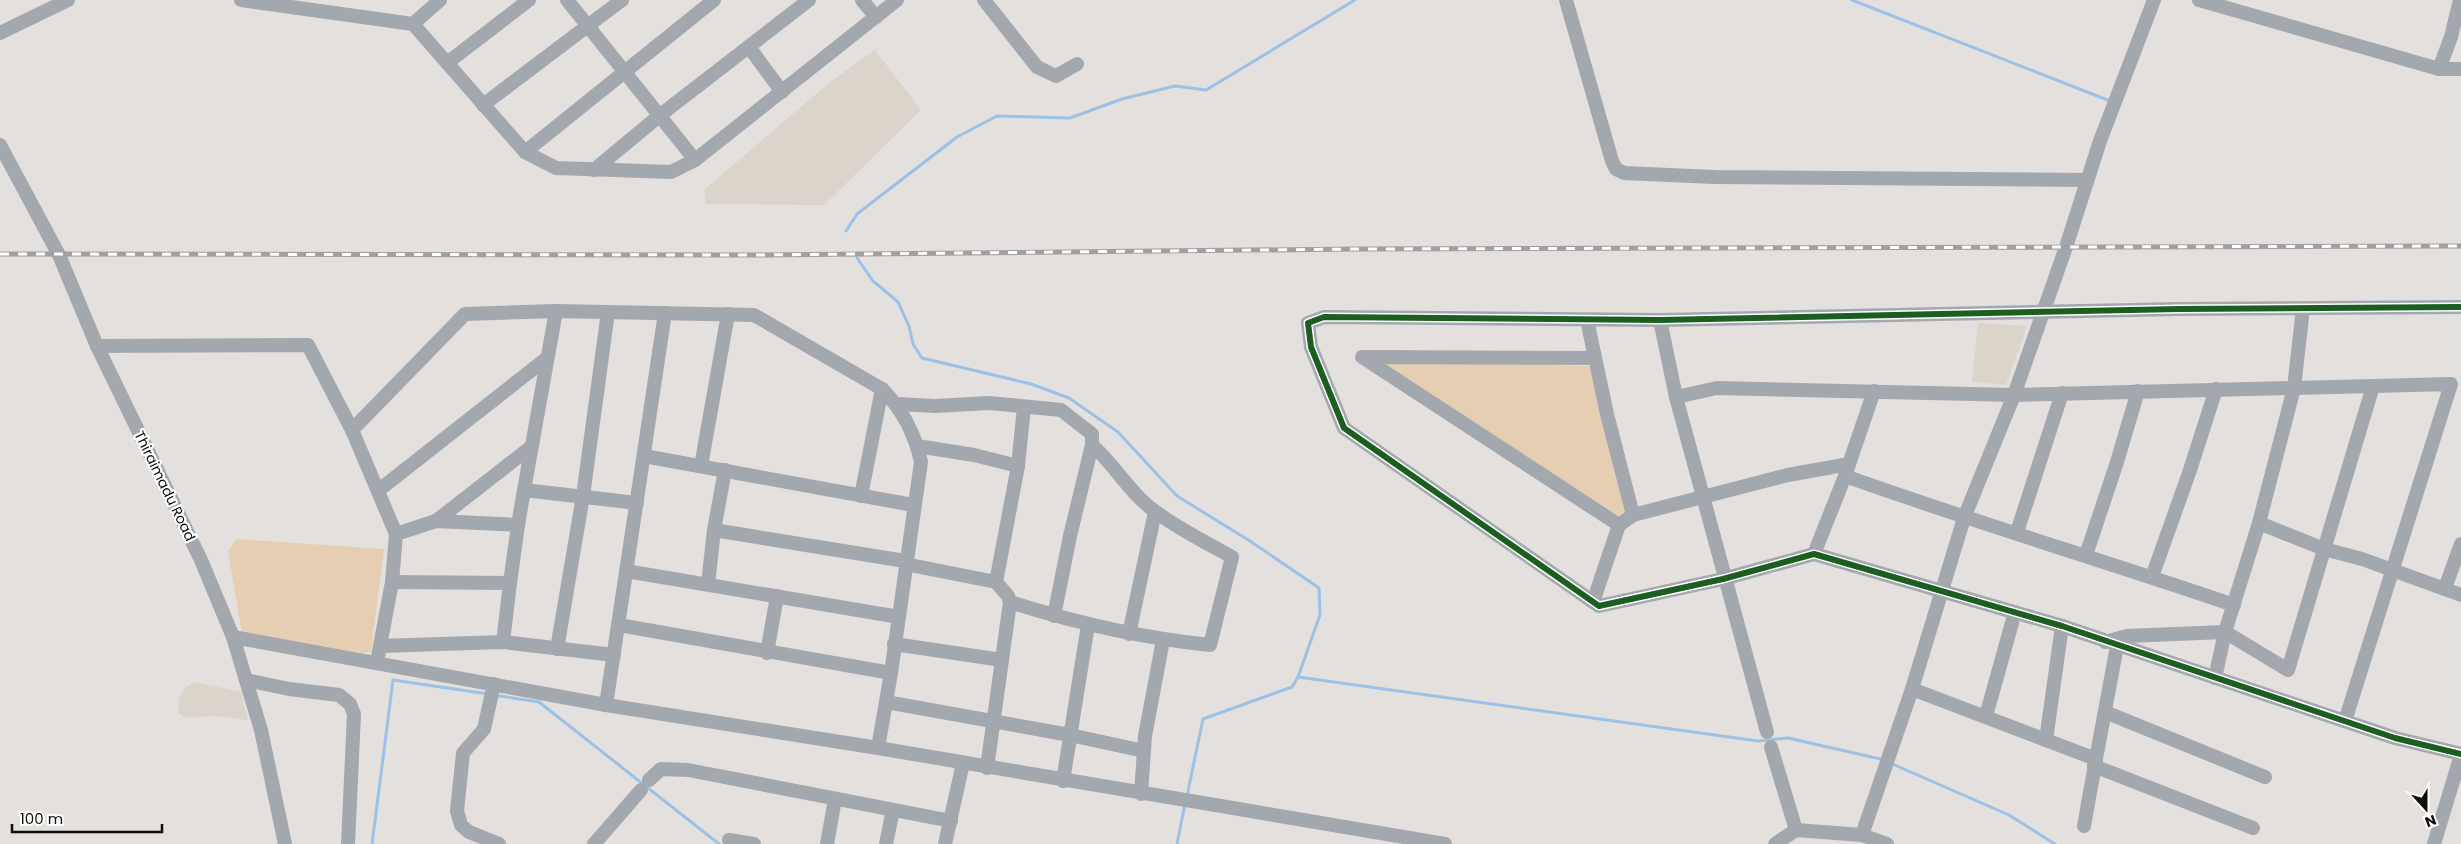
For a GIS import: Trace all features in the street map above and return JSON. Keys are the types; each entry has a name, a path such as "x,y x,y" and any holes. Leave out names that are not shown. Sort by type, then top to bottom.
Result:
{"street":[{"path":"0,34 68,0"},
{"path":"241,0 413,24 525,152 556,168 671,172 695,160 898,0"},
{"path":"413,24 440,0"},
{"path":"447,63 529,0"},
{"path":"567,0 695,160"},
{"path":"483,105 622,0"},
{"path":"525,152 714,0"},
{"path":"594,170 659,116 809,0"},
{"path":"862,0 876,17"},
{"path":"984,0 1037,67 1056,76 1077,64"},
{"path":"1566,0 1612,161 1616,170 1624,173 1714,177 2087,180"},
{"path":"1862,835 1912,689 1964,518 2014,395 2100,140 2154,0"},
{"path":"2200,0 2438,69 2461,69"},
{"path":"2438,69 2451,37 2460,0"},
{"path":"749,47 782,92"},
{"name":"Thiraimadu Road","path":"0,145 59,255 97,346 201,560 233,637 261,730 286,844"},
{"path":"2434,844 2461,754 2395,738 2062,626 1941,590 1814,554 1724,579 1599,606 1344,428 1311,347 1308,323 1324,317 1660,320 2042,312 2461,307"},
{"path":"2215,678 2224,632 2259,523 2294,388 2303,308"},
{"path":"352,430 465,314 556,311 754,315 882,389 897,404 917,446 921,462 913,506 891,673 878,748"},
{"path":"503,642 518,525 556,311"},
{"path":"557,649 583,496 608,312"},
{"path":"606,705 665,313"},
{"path":"701,466 728,314"},
{"path":"1587,320 1607,414 1633,515"},
{"path":"1660,320 1676,397 1766,732"},
{"path":"97,346 308,345 352,430 396,534 392,582 376,662"},
{"path":"1595,358 1362,357 1619,525"},
{"path":"379,490 547,358"},
{"path":"1676,397 1718,388 2014,395 2451,384 2345,721"},
{"path":"2111,644 2127,636 2224,632 2288,670 2372,386"},
{"path":"861,496 882,389"},
{"path":"2152,577 2216,389"},
{"path":"1814,554 1847,470 1874,391"},
{"path":"2086,555 2138,391"},
{"path":"2016,532 2062,393"},
{"path":"897,404 935,406 989,403 1061,410 1092,434 1092,445 1070,536 1054,616"},
{"path":"996,582 1018,466 1024,407"},
{"path":"1010,602 1054,616 1129,634 1210,645 1232,558 1155,512 1122,479 1107,458 1092,445"},
{"path":"917,446 974,455 1018,466"},
{"path":"396,534 436,521 531,447"},
{"path":"644,456 913,506"},
{"path":"708,584 714,530 725,470"},
{"path":"1593,602 1619,525 1633,515 1788,474 1847,470 1964,518 2016,532 2234,605"},
{"path":"524,490 637,503"},
{"path":"1129,634 1155,512"},
{"path":"436,521 518,525"},
{"path":"2259,523 2324,549 2362,559 2461,594"},
{"path":"714,530 905,563 996,582 1008,596 1010,602 987,768"},
{"path":"2445,588 2461,544"},
{"path":"626,571 899,617"},
{"path":"392,582 510,583"},
{"path":"767,652 777,596"},
{"path":"1986,716 2014,612"},
{"path":"618,625 891,673"},
{"path":"1063,781 1088,625"},
{"path":"2046,740 2062,626"},
{"path":"233,637 376,662 492,692 606,705 878,748 1063,781 1197,802 1393,840 1445,844"},
{"path":"1141,794 1144,751 1163,640"},
{"path":"380,646 503,642 614,655"},
{"path":"894,644 1002,660"},
{"path":"2084,826 2105,712 2111,644"},
{"path":"246,680 290,689 339,695 350,704 354,714 348,844"},
{"path":"1912,689 2046,740 2095,763 2253,828"},
{"path":"492,692 484,729 463,753 457,811 461,825 469,832 499,844"},
{"path":"886,702 1070,735 1144,751"},
{"path":"2105,712 2265,777"},
{"path":"1771,747 1796,830"},
{"path":"945,844 963,764"},
{"path":"594,844 661,769 688,770 951,821"},
{"path":"827,844 835,799"},
{"path":"886,844 893,810"},
{"path":"1775,844 1796,830 1862,835 1887,844"},
{"path":"729,840 754,844"}],"shaded area":[{"path":"875,50 921,110 824,205 706,204 704,190 830,82"},
{"path":"1978,323 2027,326 2006,385 1972,382"},
{"path":"1379,362 1593,366 1628,509 1619,516"},
{"path":"237,539 384,549 371,652 360,653 242,634 228,551"},
{"path":"194,682 241,692 248,720 214,716 186,718 178,713 179,699 185,688"}],"waterway":[{"path":"846,231 857,214 957,137 997,116 1070,118 1122,99 1175,86 1206,90 1355,0"},
{"path":"1852,0 2110,101"},
{"path":"857,258 873,281 898,302 909,326 913,344 922,358 1031,384 1069,398 1118,432 1177,496 1250,541 1319,588 1320,615 1298,677 1758,741 1788,738 1885,760"},
{"path":"1187,796 1203,719 1292,687 1298,677"},
{"path":"372,844 393,680 488,694"},
{"path":"494,695 539,702 719,844"},
{"path":"1890,763 2009,815 2055,844"},
{"path":"1177,844 1185,804"}],"railway":[{"path":"0,254 757,255 1359,249 2461,246"}],"cycle path":[{"path":"2461,307 2179,309 1660,320 1324,317 1308,323 1311,347 1344,428 1599,606 1723,579 1814,554 2062,626 2395,738 2461,754"}]}
